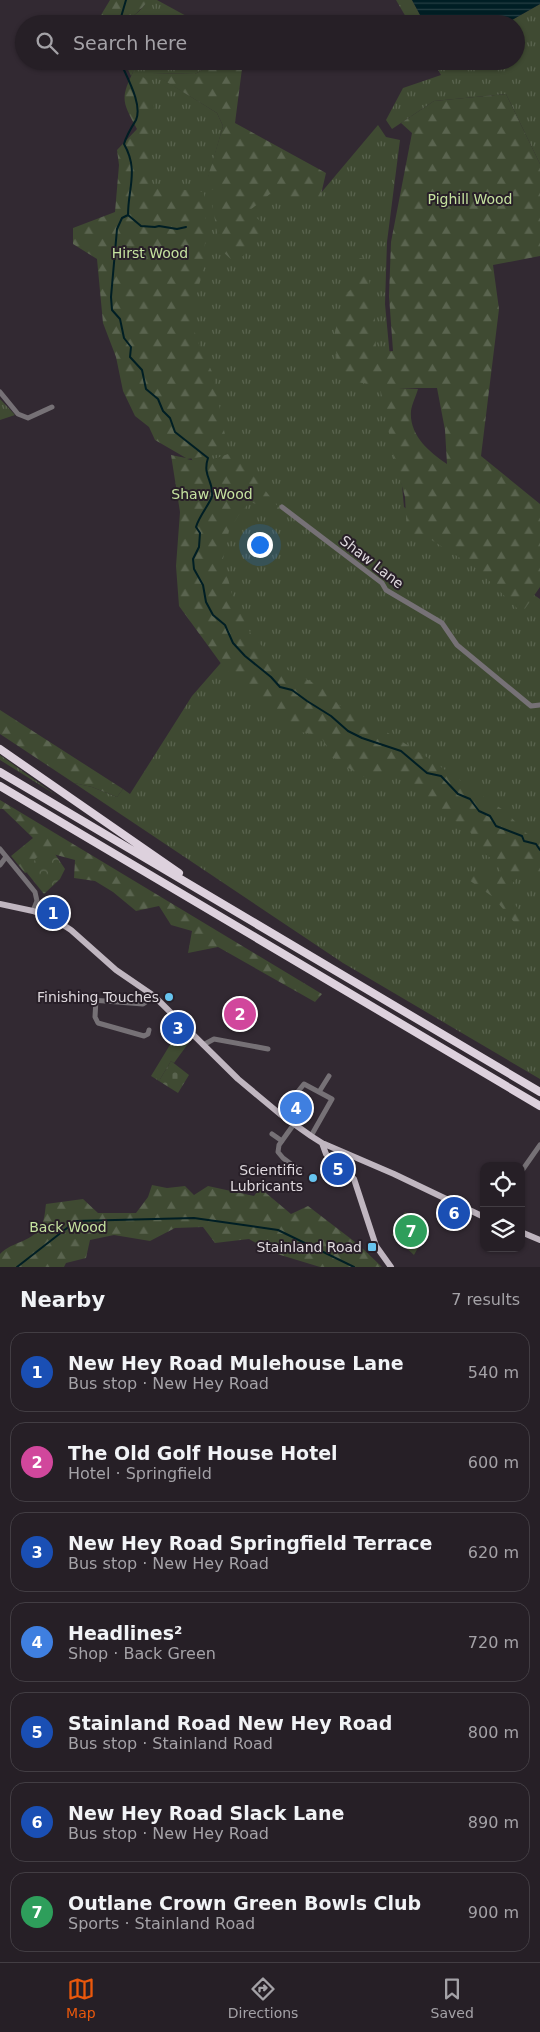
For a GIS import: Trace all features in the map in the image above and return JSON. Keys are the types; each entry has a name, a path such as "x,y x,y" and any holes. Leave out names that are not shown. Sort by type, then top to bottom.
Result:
{"highway":[{"path":"0,749 231,909"},
{"path":"0,772 540,1092"},
{"path":"0,786 540,1106"}],"main road":[{"path":"0,904 33,911 54,919 72,930 116,970 154,996 221,1064 280,1114 311,1136 322,1143 394,1174 480,1215"},
{"path":"322,1143 326,1154 354,1179 376,1246 391,1267"},
{"path":"525,1234 540,1240"}],"street":[{"path":"0,392 18,414 28,418 52,407"},
{"name":"Shaw Lane","path":"282,507 382,583 386,590 442,623 457,645 531,706 540,705"},
{"path":"0,849 35,892 37,901 33,911"},
{"path":"0,865 6,857"},
{"path":"67,998 143,1004 154,996"},
{"path":"96,999 95,1017 98,1023 144,1036 148,1034 149,1030"},
{"path":"203,1046 214,1038 268,1049"},
{"path":"319,1092 329,1076"},
{"path":"280,1114 304,1084 332,1099 311,1136"},
{"path":"294,1124 282,1141 278,1152 298,1170"},
{"path":"272,1134 282,1141"},
{"path":"525,1166 540,1145"},
{"path":"287,1172 292,1165"}],"green space":[{"path":"110,0 148,0 135,15 101,15"},
{"path":"147,0 157,0 184,15 135,15"},
{"path":"396,0 412,0 420,15 405,15"},
{"path":"540,4 540,164 506,94 434,101 392,129 386,120 403,88 441,75 438,70 525,70 525,15 521,15"},
{"path":"128,70 134,70 131,76"},
{"path":"134,70 202,70 195,74 153,73 217,113 223,126 207,182 320,194 378,125 386,137 400,140 387,242 385,304 404,507 540,599 540,1079 343,963 74,783 92,787 117,797 123,789 130,794 192,696 226,657 198,472 119,309 144,175"},
{"path":"134,70 148,81 154,107 148,183 158,187 204,192 206,228 203,272 191,311 196,338 213,374 226,440 222,454 187,459 197,461 208,460 228,454 245,465 283,513 250,502 240,513 229,531 223,559 233,598 251,634 280,666 322,687 339,705 364,718 425,756 506,812 526,833 540,841 540,875 528,874 519,876 507,893 530,926 514,922 493,897 466,878 480,872 501,873 498,862 481,852 468,828 442,814 399,774 380,773 362,777 331,756 321,736 286,729 252,693 225,669 179,606 176,566 180,512 171,455 186,458 155,440 149,427 135,416 123,391 116,357 103,323 97,259 73,244 73,228 115,212 119,165 117,150 137,129 128,112 125,100 126,88"},
{"path":"202,70 242,70 235,123 326,173 319,203 270,194 249,211 267,227 236,264 220,249 212,203 220,195 217,189 204,190 223,126 217,113 152,73 195,74"},
{"name":"Pighill Wood","path":"506,94 540,164 540,256 493,265 499,309 481,456 540,504 540,587 522,613 476,568 430,539 407,535 405,497 393,454 380,387 388,387 340,379 334,336 345,294 358,284 359,258 366,259 375,320 376,352 393,351 389,296 391,242 412,133 401,123 434,101","holes":["399,388 437,388 445,430 447,464 427,448 413,428 411,411 418,389"]},
{"path":"0,399 15,415 0,420"},
{"path":"0,710 123,789 117,797 92,787 74,783 0,734"},
{"path":"0,755 56,795 0,760"},
{"path":"0,800 322,994 315,1002 218,947 188,953 192,931 171,925 159,906 136,911 113,892 95,881 74,878 75,860 49,853 29,872 25,873 11,856 33,838 3,809 0,809"},
{"path":"53,851 65,869 60,879 44,894 27,873 36,858"},
{"path":"179,1030 190,1041 174,1063 171,1061 159,1081 151,1076"},
{"path":"171,1061 189,1075 178,1093 159,1081"},
{"name":"Back Wood","path":"152,1185 167,1188 185,1186 194,1195 208,1186 254,1196 260,1188 291,1214 308,1206 359,1245 382,1267 320,1267 274,1253 249,1239 215,1243 203,1227 175,1228 150,1241 114,1235 90,1240 86,1258 66,1263 64,1267 0,1267 0,1254 11,1246 29,1238 39,1230 44,1219 46,1204 83,1199 98,1213 136,1213 148,1197"},
{"path":"405,1212 429,1228 414,1255 392,1235"}],"water":[{"path":"412,0 540,0 540,4 521,15 420,15"}],"waterway":[{"path":"122,15 126,0"},
{"path":"124,70 136,98 138,113 124,144 131,162 132,179 128,215 122,218 117,229 111,297 112,310 120,319 124,338 131,347 130,357 142,370 146,389 158,399 163,411 170,418 175,432 208,458 206,469 212,496 196,527 200,533 199,547 193,559 194,569 203,585 206,602 213,615 225,625 233,643 280,687 292,690 331,716 348,731 362,738 401,751 427,773 441,776 458,794 470,799 479,811 490,816 496,826 522,836 524,841 536,844 540,850"},
{"path":"128,215 141,226 177,229 186,227"},
{"path":"17,1267 76,1221 194,1218 278,1230 354,1267"}],"place":[{"name":"New Hey Road Mulehouse Lane","path":"53,913"},
{"name":"Finishing Touches","path":"169,997"},
{"name":"The Old Golf House Hotel","path":"240,1014"},
{"name":"New Hey Road Springfield Terrace","path":"178,1028"},
{"name":"Headlines²","path":"296,1108"},
{"name":"Stainland Road New Hey Road","path":"338,1169"},
{"name":"Scientific Lubricants","path":"313,1178"},
{"name":"New Hey Road Slack Lane","path":"454,1213"},
{"name":"Outlane Crown Green Bowls Club","path":"411,1231"},
{"name":"Stainland Road","path":"372,1247"}],"park label":[{"name":"Hirst Wood","path":"150,253"},
{"name":"Shaw Wood","path":"212,494"}]}
